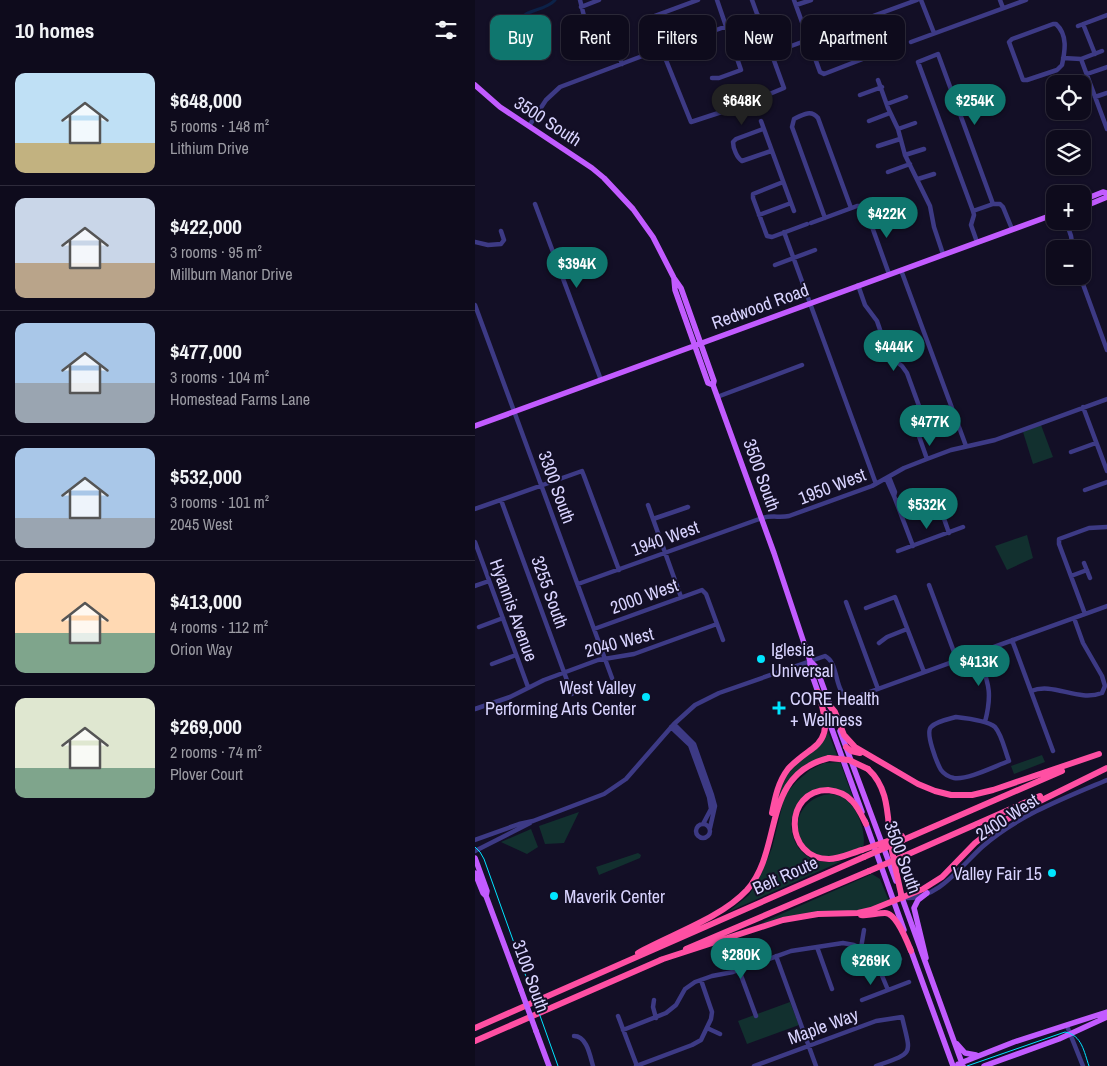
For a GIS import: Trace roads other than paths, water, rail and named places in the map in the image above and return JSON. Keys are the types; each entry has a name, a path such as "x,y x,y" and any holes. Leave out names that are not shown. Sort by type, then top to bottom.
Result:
{"highway":[{"path":"733,902 748,885 758,868 777,791 783,776 794,763 817,745 824,735 826,720 818,692"},
{"path":"830,706 835,712 846,739 855,748 926,788 943,794 962,796 993,790 1099,754"},
{"path":"846,747 851,751 868,755"},
{"name":"Belt Route","path":"475,1028 864,857 902,838 1107,751"},
{"path":"616,966 652,945 719,912 748,888 761,868 778,807 788,786 797,775 808,767 829,758 849,760 868,769 879,782 885,796 893,854 902,898"},
{"path":"660,960 783,920 818,914 852,913 871,910 902,898 938,880 975,844 1002,822 1107,768"},
{"name":"Belt Route","path":"475,1041 1107,768"},
{"path":"866,824 851,799 843,794 832,791 821,791 807,798 799,806 795,819 795,830 798,840 804,849 813,856 824,859 832,859 902,838"},
{"path":"852,913 868,916 884,913 891,915 896,920 911,951"}],"main road":[{"name":"3500 South","path":"475,85 500,107 584,162 604,178 638,215 653,237 674,278 675,290 698,345 708,383 713,386 762,518 810,660 810,669 818,692 953,1066"},
{"path":"1091,197 1103,192 1107,193"},
{"path":"1091,204 1107,197"},
{"name":"Redwood Road","path":"475,426 1046,217"},
{"name":"3500 South","path":"810,660 816,667 962,1064"},
{"name":"3100 South","path":"475,858 487,892 486,896"},
{"name":"3100 South","path":"475,873 486,896 549,1066"},
{"path":"927,893 918,900 915,908 925,949 927,967"},
{"path":"953,1066 1014,1042 1107,1012"},
{"path":"984,1066 1071,1034 1107,1017"},
{"path":"953,1037 957,1045 965,1053 981,1055"}],"street":[{"path":"581,0 583,15"},
{"path":"581,7 599,0"},
{"path":"657,15 698,0"},
{"path":"716,30 726,26 717,0"},
{"path":"752,0 758,15"},
{"path":"801,19 795,3 811,0"},
{"path":"876,15 917,0"},
{"path":"921,0 934,33"},
{"path":"1000,0 1003,8"},
{"path":"911,42 1026,0"},
{"path":"1095,54 1081,25 1107,15"},
{"path":"1053,24 1058,25 1066,44 1064,56 1062,65 1059,68 1025,80 1021,77 1009,43 1012,39 1053,24"},
{"path":"1064,56 1081,59 1102,51"},
{"path":"977,242 971,225 974,215 973,211 918,62 938,54 993,204"},
{"path":"529,126 546,100 561,87 639,58"},
{"path":"1081,59 1095,98 1106,120 1107,129"},
{"path":"620,60 621,64"},
{"path":"666,60 691,122 751,102 784,88 774,60"},
{"path":"712,78 719,78 741,70 738,60"},
{"path":"816,60 820,72 824,74 860,60"},
{"path":"1087,74 1107,66"},
{"path":"878,80 898,129 905,155 930,206 934,227 943,254"},
{"path":"860,95 882,87"},
{"path":"1095,98 1107,93"},
{"path":"887,104 906,97"},
{"path":"825,218 792,127 792,122 796,118 809,113 816,116 851,208"},
{"path":"869,121 891,113"},
{"path":"761,121 793,211"},
{"path":"898,129 915,123"},
{"path":"763,129 736,139 733,142 740,161 771,151"},
{"path":"878,146 900,139"},
{"path":"905,155 924,149"},
{"path":"888,172 910,164"},
{"path":"918,179 934,174"},
{"path":"783,182 753,194 768,237 859,206 866,210 889,274"},
{"path":"759,215 791,203"},
{"path":"973,211 997,203 1002,205 1012,229"},
{"path":"535,204 601,380"},
{"path":"475,242 488,245 501,244 504,240 501,231"},
{"path":"784,232 876,484"},
{"path":"775,265 815,250"},
{"path":"901,270 966,446"},
{"path":"1083,285 1107,350"},
{"path":"858,286 865,305 877,321 889,356 906,370 919,406 915,425 927,459"},
{"name":"3300 South","path":"475,305 612,678"},
{"path":"475,324 481,322"},
{"path":"717,397 802,365"},
{"name":"1950 West","path":"762,518 771,515 789,516 876,484 904,468 927,459 966,446 988,442 1107,399"},
{"path":"1083,407 1107,471"},
{"path":"1071,452 1096,443"},
{"path":"475,509 581,472 585,476 619,570"},
{"path":"887,478 913,546"},
{"path":"1085,490 1107,482"},
{"path":"896,501 920,493 930,493 942,513 949,532"},
{"name":"3255 South","path":"501,500 572,694"},
{"path":"648,505 681,597"},
{"path":"653,519 688,506"},
{"name":"1940 West","path":"578,584 762,518"},
{"path":"898,551 963,527"},
{"path":"1085,614 1059,544 1059,539 1089,528 1107,527"},
{"name":"Hyannis Avenue","path":"475,542 528,687"},
{"path":"1085,563 1090,578"},
{"path":"1071,576 1087,570"},
{"path":"475,586 489,581"},
{"path":"929,585 957,660"},
{"name":"2000 West","path":"594,629 700,590 703,590 717,624"},
{"path":"866,608 895,597 924,672"},
{"path":"846,602 878,689"},
{"path":"475,840 589,801 613,789 635,770 672,725 691,708 712,696 823,656 829,658 841,691 848,697 855,697 1107,606"},
{"path":"479,627 503,618"},
{"path":"1031,691 1043,688 1092,697 1102,693 1105,686 1102,676 1083,643 1074,618"},
{"path":"717,624 723,640"},
{"name":"2040 West","path":"475,709 510,697 528,687 564,672 604,658 634,654 717,624"},
{"path":"879,643 887,636 907,629"},
{"path":"1012,640 1053,752"},
{"path":"978,653 990,692 985,722"},
{"path":"492,664 516,655"},
{"path":"956,717 985,722 996,728 1009,761 962,778 951,777 941,770 929,738 931,726 956,717"},
{"path":"672,725 694,744 713,795 715,806 708,836 700,837 697,834 697,828 703,824 711,809 709,797 689,745 672,725"},
{"name":"2400 West","path":"902,898 910,898 927,893 948,881 985,845 1013,825 1059,801 1107,780"},
{"path":"475,851 533,821"},
{"path":"703,824 710,828"},
{"path":"861,948 864,930"},
{"path":"623,1030 670,1011 676,1005 685,989 701,980 739,970 791,951 843,943 874,954 888,990"},
{"path":"817,947 832,989"},
{"path":"776,956 816,1066"},
{"path":"864,972 900,959"},
{"path":"739,970 756,1016"},
{"path":"618,1016 637,1066 695,1044 701,1040 712,1017 712,1009 701,980"},
{"path":"861,1000 909,982"},
{"path":"654,1000 653,1007 656,1018"},
{"name":"Maple Way","path":"754,1066 880,1020 902,1017 909,1047 907,1053 876,1066"},
{"path":"1067,1026 1083,1066"},
{"path":"707,1028 720,1034"},
{"path":"574,1036 578,1036 583,1040 593,1066"}],"waterway":[{"path":"526,15 546,7 555,0"}],"tram line":[{"path":"475,847 484,859 558,1066"},
{"path":"967,1066 1065,1032 1079,1040 1089,1066"}],"place":[{"name":"Iglesia Universal","path":"761,659"},
{"name":"West Valley Performing Arts Center","path":"646,697"},
{"name":"CORE Health + Wellness","path":"779,708"},
{"name":"Valley Fair 15","path":"1052,873"},
{"name":"Maverik Center","path":"554,896"}]}
